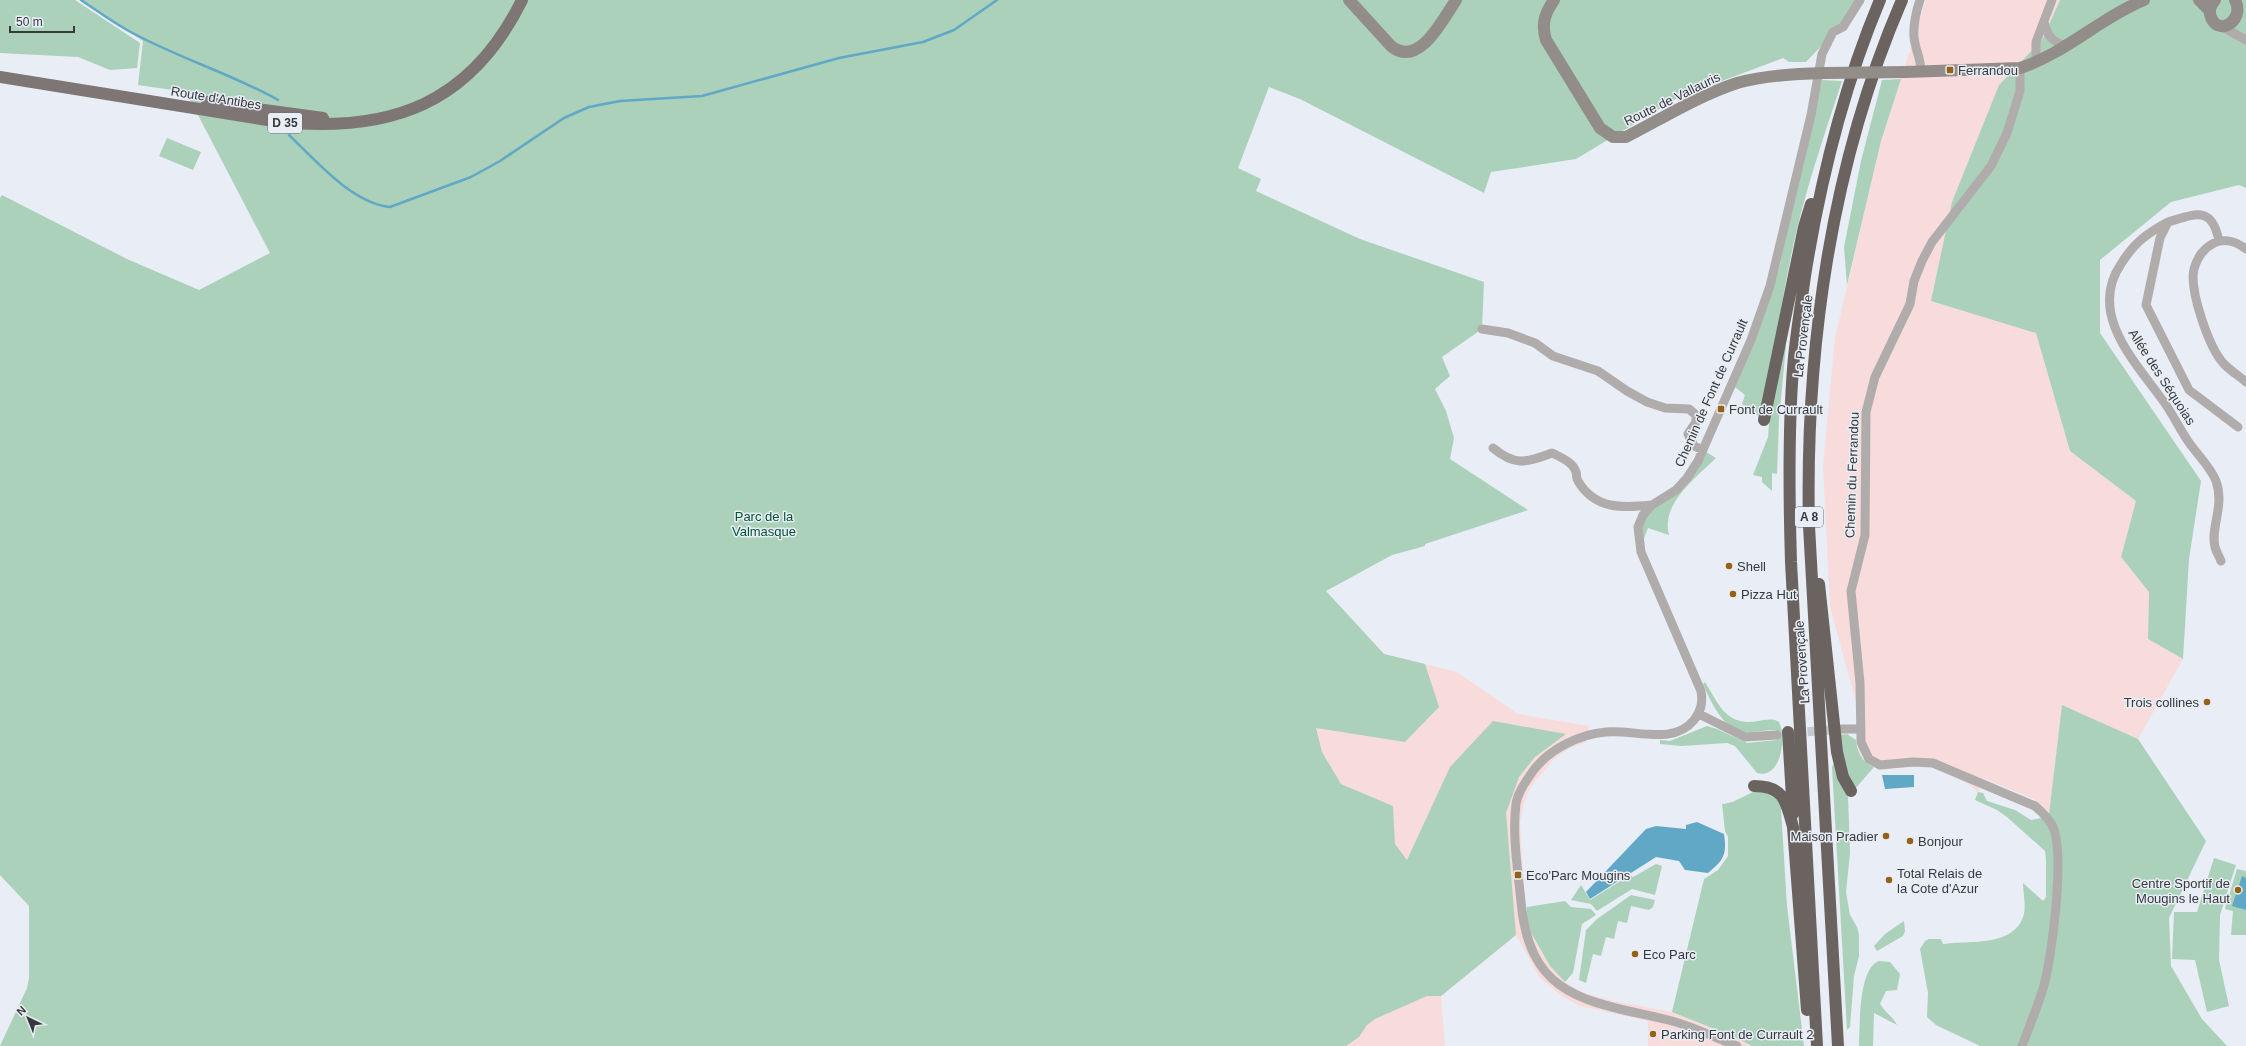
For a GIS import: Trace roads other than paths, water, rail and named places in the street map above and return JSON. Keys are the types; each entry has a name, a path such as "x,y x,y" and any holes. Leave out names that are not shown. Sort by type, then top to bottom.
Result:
{"highway":[{"name":"La Provençale","path":"1817,1046 1788,481 1793,367 1813,227 1826,168 1860,55 1880,0"},
{"name":"La Provençale","path":"1838,1046 1809,526 1808,480 1812,381 1816,338 1826,266 1836,210 1854,139 1902,0"},
{"path":"1764,420 1804,227 1811,201 1826,168"},
{"path":"1809,526 1824,617 1837,752 1843,777 1851,791"},
{"path":"1782,733 1793,827 1807,1014 1813,1046"},
{"path":"1754,786 1770,786 1778,791 1788,808 1793,827"}],"main road":[{"name":"Route d'Antibes","path":"0,72 300,115 336,118 355,117 389,110 414,101 433,92 452,79 482,51 495,34 515,0"},
{"name":"Route d'Antibes","path":"0,77 280,122 317,126 356,123 392,116 417,107 436,97 467,76 498,42 522,0"},
{"path":"1349,0 1391,46 1396,50 1407,52 1415,50 1426,42 1456,0"},
{"name":"Route de Vallauris","path":"1554,0 1545,16 1543,25 1546,40 1600,128 1613,137 1626,137 1711,93 1739,83 1790,74 2020,68 2036,62 2066,46 2116,13 2144,0"},
{"path":"2199,0 2211,6"},
{"path":"2216,0 2211,6 2213,20 2221,26 2231,25 2242,11 2235,0"}],"street":[{"name":"Chemin de Font de Currault","path":"1699,714 1701,707 1701,691 1641,552 1638,527 1643,515 1652,505 1676,490 1687,478 1703,450 1751,340 1770,286 1822,73 1822,54 1833,32 1843,27 1860,0"},
{"path":"1920,0 1914,17 1914,39 1921,60 1921,71"},
{"path":"2036,62 2036,42 2052,0"},
{"path":"2242,11 2235,28 2242,38"},
{"path":"2044,22 2049,36 2055,42 2066,46"},
{"path":"2221,26 2242,38"},
{"name":"Chemin du Ferrandou","path":"2020,68 2020,91 2007,133 1992,166 1932,242 1922,260 1914,281 1910,304 1874,377 1866,412 1865,535 1851,591 1860,683 1862,747 1873,762 1880,765 1923,762 1946,768 2029,802 2039,809 2053,828 2056,841 2055,920 2042,991 2022,1046"},
{"name":"Allée des Séquoias","path":"2219,241 2217,229 2212,220 2204,214 2194,214 2168,222 2145,235 2129,251 2115,272 2109,290 2111,316 2124,346 2175,418 2186,438 2215,480 2220,502 2215,547 2221,561"},
{"path":"2168,222 2160,238 2146,305 2189,390 2238,427"},
{"path":"2246,249 2235,242 2219,241 2209,246 2200,256 2194,270 2196,293 2205,333 2223,364 2246,382"},
{"path":"1482,329 1508,333 1534,343 1553,356 1598,371 1627,391 1659,406 1689,410 1696,415 1696,422 1688,434 1694,446 1703,450"},
{"path":"1492,448 1506,459 1521,463 1552,453 1566,460 1576,470 1576,479 1583,489 1599,500 1613,507 1652,505"},
{"path":"1737,1046 1674,1022 1584,1000 1564,988 1544,972 1531,949 1523,926 1515,839 1516,803 1523,785 1537,766 1557,749 1586,735 1607,732 1664,735 1674,733 1691,724 1699,714 1745,737 1782,733"},
{"path":"1842,729 1861,729"}],"water":[{"path":"1882,775 1914,775 1914,787 1885,789"},
{"path":"1697,822 1724,834 1725,847 1723,856 1718,864 1708,873 1685,870 1679,861 1656,857 1590,899 1586,892 1646,829 1656,826 1686,829 1686,825"},
{"path":"2242,876 2246,878 2246,910 2232,906"}],"waterway":[{"path":"81,0 115,23 145,40 241,81 278,100"},
{"path":"289,135 335,179 348,189 362,198 376,204 390,207 471,177 500,161 564,118 589,107 620,101 702,96 839,58 923,42 954,30 997,0"}],"tunnel":[{"path":"1794,733 1841,729"}],"place":[{"name":"Ferrandou","path":"1950,70"},
{"name":"Font de Currault","path":"1721,409"},
{"name":"Shell","path":"1729,566"},
{"name":"Pizza Hut","path":"1733,594"},
{"name":"Trois collines","path":"2207,702"},
{"name":"Maison Pradier","path":"1886,836"},
{"name":"Bonjour","path":"1910,841"},
{"name":"Eco'Parc Mougins","path":"1518,875"},
{"name":"Total Relais de la Cote d'Azur","path":"1889,880"},
{"name":"Centre Sportif de Mougins le Haut","path":"2238,890"},
{"name":"Eco Parc","path":"1635,954"},
{"name":"Parking Font de Currault 2","path":"1653,1034"}],"park label":[{"name":"Parc de la Valmasque","path":"764,524"}]}
